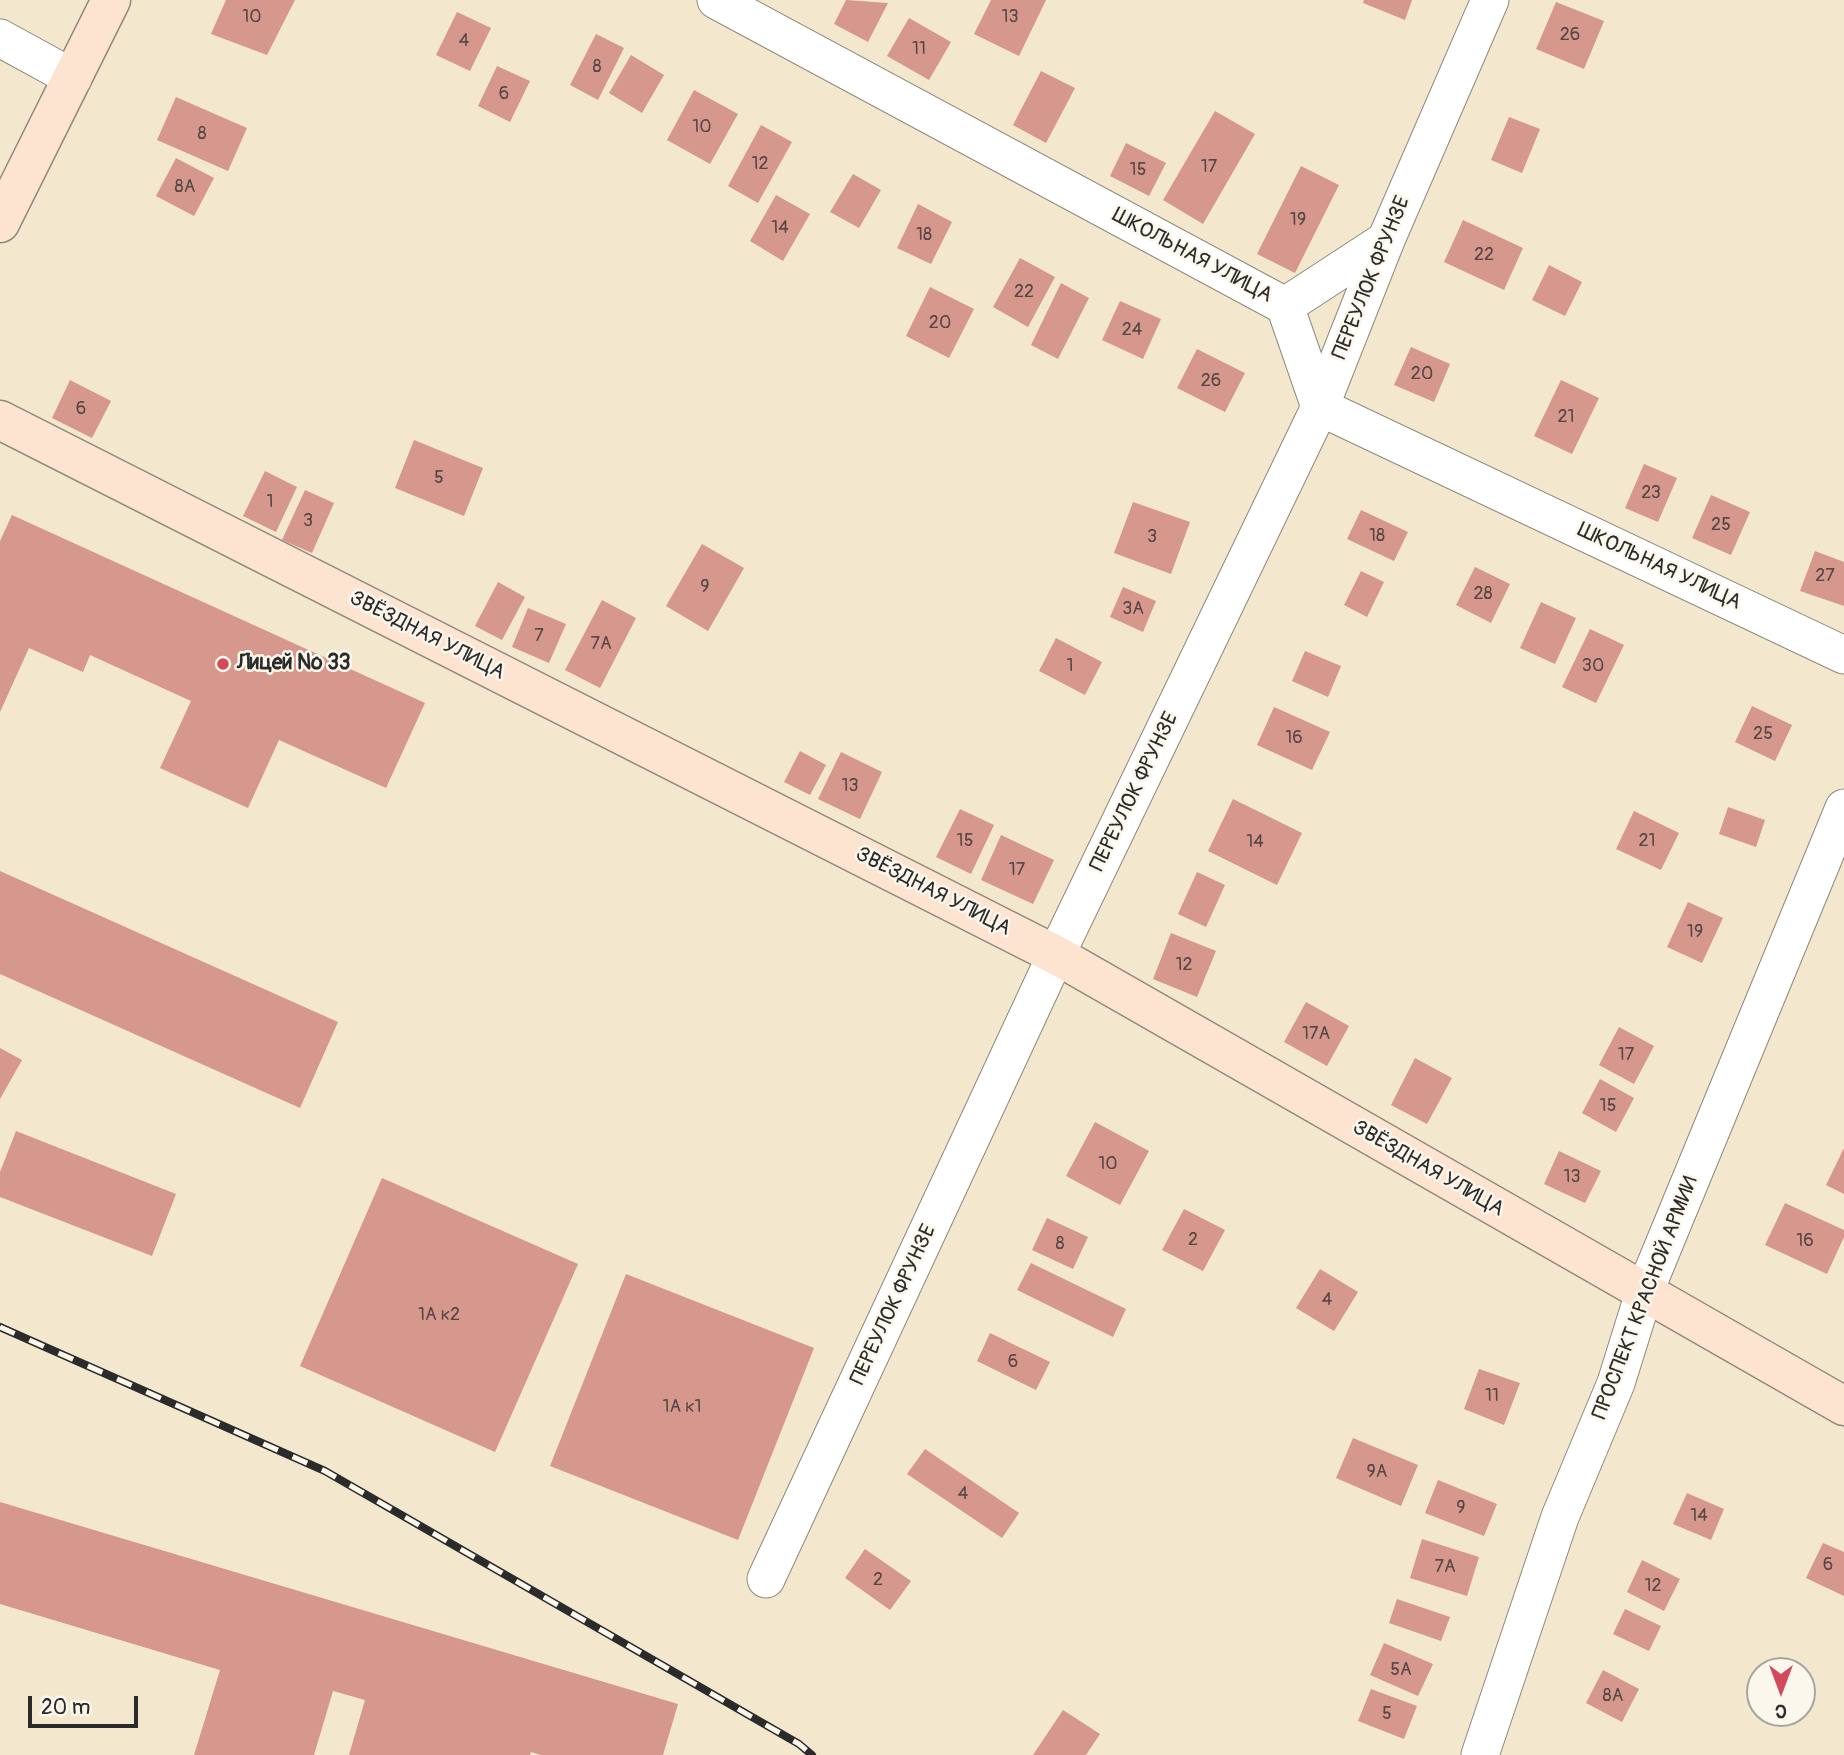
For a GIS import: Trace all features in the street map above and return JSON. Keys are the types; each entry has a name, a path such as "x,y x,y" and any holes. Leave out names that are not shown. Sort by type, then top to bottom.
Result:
{"main road":[{"path":"0,223 111,0"},
{"name":"ЗВЁЗДНАЯ УЛИЦА","path":"0,420 1056,955 1844,1406"}],"street":[{"name":"ШКОЛЬНАЯ УЛИЦА","path":"716,0 1285,306 1320,407 1844,655"},
{"name":"ПЕРЕУЛОК ФРУНЗЕ","path":"766,1579 1056,955 1320,407 1385,240 1490,0"},
{"path":"0,38 73,78"},
{"path":"1285,306 1385,240"},
{"name":"ПРОСПЕКТ КРАСНОЙ АРМИИ","path":"1480,1755 1560,1517 1616,1383 1644,1293 1844,808"}],"building":[{"path":"226,0 295,0 267,55 211,34"},
{"path":"846,0 888,3 868,42 834,24"},
{"path":"991,0 1046,0 1019,56 974,34"},
{"path":"1364,0 1412,0 1405,20 1363,3"},
{"path":"1556,2 1604,21 1584,69 1536,49"},
{"path":"457,12 491,28 470,71 436,55"},
{"path":"909,18 951,42 929,80 887,56"},
{"path":"596,34 624,48 598,100 570,85"},
{"path":"631,55 664,75 642,113 609,93"},
{"path":"497,66 530,81 510,122 478,106"},
{"path":"1041,71 1075,88 1046,143 1013,125"},
{"path":"694,90 738,114 710,164 667,140"},
{"path":"176,97 247,128 228,171 157,140"},
{"path":"1215,111 1255,134 1203,224 1163,200"},
{"path":"1509,117 1540,129 1522,173 1491,160"},
{"path":"761,125 792,142 758,203 728,186"},
{"path":"1126,143 1166,163 1149,196 1110,176"},
{"path":"176,158 214,178 194,216 156,196"},
{"path":"1301,166 1339,185 1295,273 1257,254"},
{"path":"853,174 881,190 859,228 830,212"},
{"path":"776,195 810,214 783,261 750,241"},
{"path":"918,204 952,222 931,264 897,248"},
{"path":"1463,220 1523,248 1504,290 1444,262"},
{"path":"1020,258 1055,277 1028,327 993,307"},
{"path":"1549,265 1582,282 1565,316 1532,300"},
{"path":"1061,283 1089,298 1058,359 1031,345"},
{"path":"930,287 974,309 949,358 906,336"},
{"path":"1120,301 1161,319 1143,359 1102,340"},
{"path":"1411,347 1450,364 1434,402 1394,385"},
{"path":"1197,349 1245,373 1225,412 1177,388"},
{"path":"70,380 111,401 92,438 52,418"},
{"path":"1561,380 1599,398 1572,454 1534,436"},
{"path":"414,440 483,468 464,516 395,488"},
{"path":"1644,464 1677,478 1658,522 1625,508"},
{"path":"265,471 297,487 276,532 243,516"},
{"path":"305,490 334,503 312,553 282,540"},
{"path":"1711,495 1750,512 1731,555 1692,538"},
{"path":"1133,502 1190,522 1171,574 1114,553"},
{"path":"1361,510 1408,532 1394,561 1347,539"},
{"name":"Лицей № 33","path":"12,515 425,703 386,788 279,740 248,808 160,768 191,701 90,655 83,672 29,648 0,712 0,541"},
{"path":"702,544 744,568 708,631 666,606"},
{"path":"1815,551 1844,562 1844,606 1800,591"},
{"path":"1475,567 1510,584 1491,623 1456,605"},
{"path":"1361,571 1384,582 1367,617 1344,605"},
{"path":"498,582 525,597 502,640 475,626"},
{"path":"1123,587 1156,601 1143,632 1110,617"},
{"path":"602,600 636,618 600,688 565,670"},
{"path":"1541,602 1576,618 1555,664 1520,648"},
{"path":"528,608 566,624 549,663 512,647"},
{"path":"1590,629 1624,645 1596,703 1562,687"},
{"path":"1056,638 1102,662 1085,695 1039,671"},
{"path":"1305,651 1341,666 1328,697 1292,681"},
{"path":"1752,706 1792,725 1775,761 1735,742"},
{"path":"1274,707 1330,732 1312,770 1257,745"},
{"path":"800,751 826,765 810,795 784,782"},
{"path":"841,752 882,772 860,819 818,799"},
{"path":"1233,799 1302,833 1277,885 1208,851"},
{"path":"1728,807 1765,820 1756,847 1719,834"},
{"path":"960,809 994,825 971,874 936,857"},
{"path":"1634,811 1679,833 1661,870 1616,849"},
{"path":"1001,835 1054,860 1033,904 981,880"},
{"path":"0,871 338,1022 300,1108 0,974"},
{"path":"1197,872 1225,885 1206,927 1178,914"},
{"path":"1688,902 1723,918 1702,963 1667,947"},
{"path":"1171,933 1216,951 1197,997 1153,979"},
{"path":"1306,1002 1349,1026 1327,1066 1284,1042"},
{"path":"1619,1027 1654,1046 1634,1084 1599,1065"},
{"path":"0,1048 22,1060 0,1099"},
{"path":"1415,1058 1452,1078 1427,1124 1391,1105"},
{"path":"1600,1079 1634,1098 1616,1132 1582,1113"},
{"path":"1095,1122 1149,1151 1120,1205 1066,1176"},
{"path":"16,1131 176,1194 152,1256 0,1197 0,1172"},
{"path":"1844,1148 1844,1194 1826,1185"},
{"path":"1559,1151 1601,1171 1585,1203 1544,1184"},
{"path":"382,1178 578,1264 495,1452 300,1366"},
{"path":"1785,1203 1844,1230 1844,1237 1827,1274 1765,1245"},
{"path":"1184,1209 1225,1230 1203,1271 1162,1250"},
{"path":"1047,1218 1088,1237 1073,1269 1032,1250"},
{"path":"1031,1263 1126,1309 1113,1337 1017,1290"},
{"path":"1320,1269 1358,1292 1334,1331 1296,1308"},
{"path":"626,1274 814,1348 738,1540 550,1466"},
{"path":"990,1333 1050,1362 1036,1390 977,1361"},
{"path":"1479,1369 1520,1383 1504,1425 1464,1409"},
{"path":"1353,1438 1418,1465 1401,1506 1336,1478"},
{"path":"925,1449 1019,1513 1002,1538 907,1474"},
{"path":"1438,1480 1497,1504 1484,1536 1425,1513"},
{"path":"1687,1493 1724,1509 1711,1540 1673,1524"},
{"path":"0,1502 678,1704 663,1755 541,1755 531,1752 530,1755 349,1755 365,1700 333,1691 314,1755 194,1755 220,1670 0,1604"},
{"path":"1422,1539 1479,1557 1467,1596 1410,1578"},
{"path":"1823,1543 1844,1552 1844,1596 1806,1578"},
{"path":"865,1549 911,1581 890,1610 845,1578"},
{"path":"1642,1560 1680,1579 1664,1611 1627,1592"},
{"path":"1397,1599 1450,1617 1441,1641 1389,1623"},
{"path":"1625,1609 1661,1626 1649,1651 1613,1634"},
{"path":"1384,1643 1433,1664 1418,1696 1370,1675"},
{"path":"1603,1670 1639,1689 1622,1722 1586,1703"},
{"path":"1371,1689 1417,1706 1404,1739 1358,1721"},
{"path":"1063,1710 1100,1734 1086,1755 1033,1755"}],"railway":[{"path":"0,1327 325,1471 799,1744 812,1755"}],"place":[{"name":"Лицей № 33","path":"223,664"}]}
